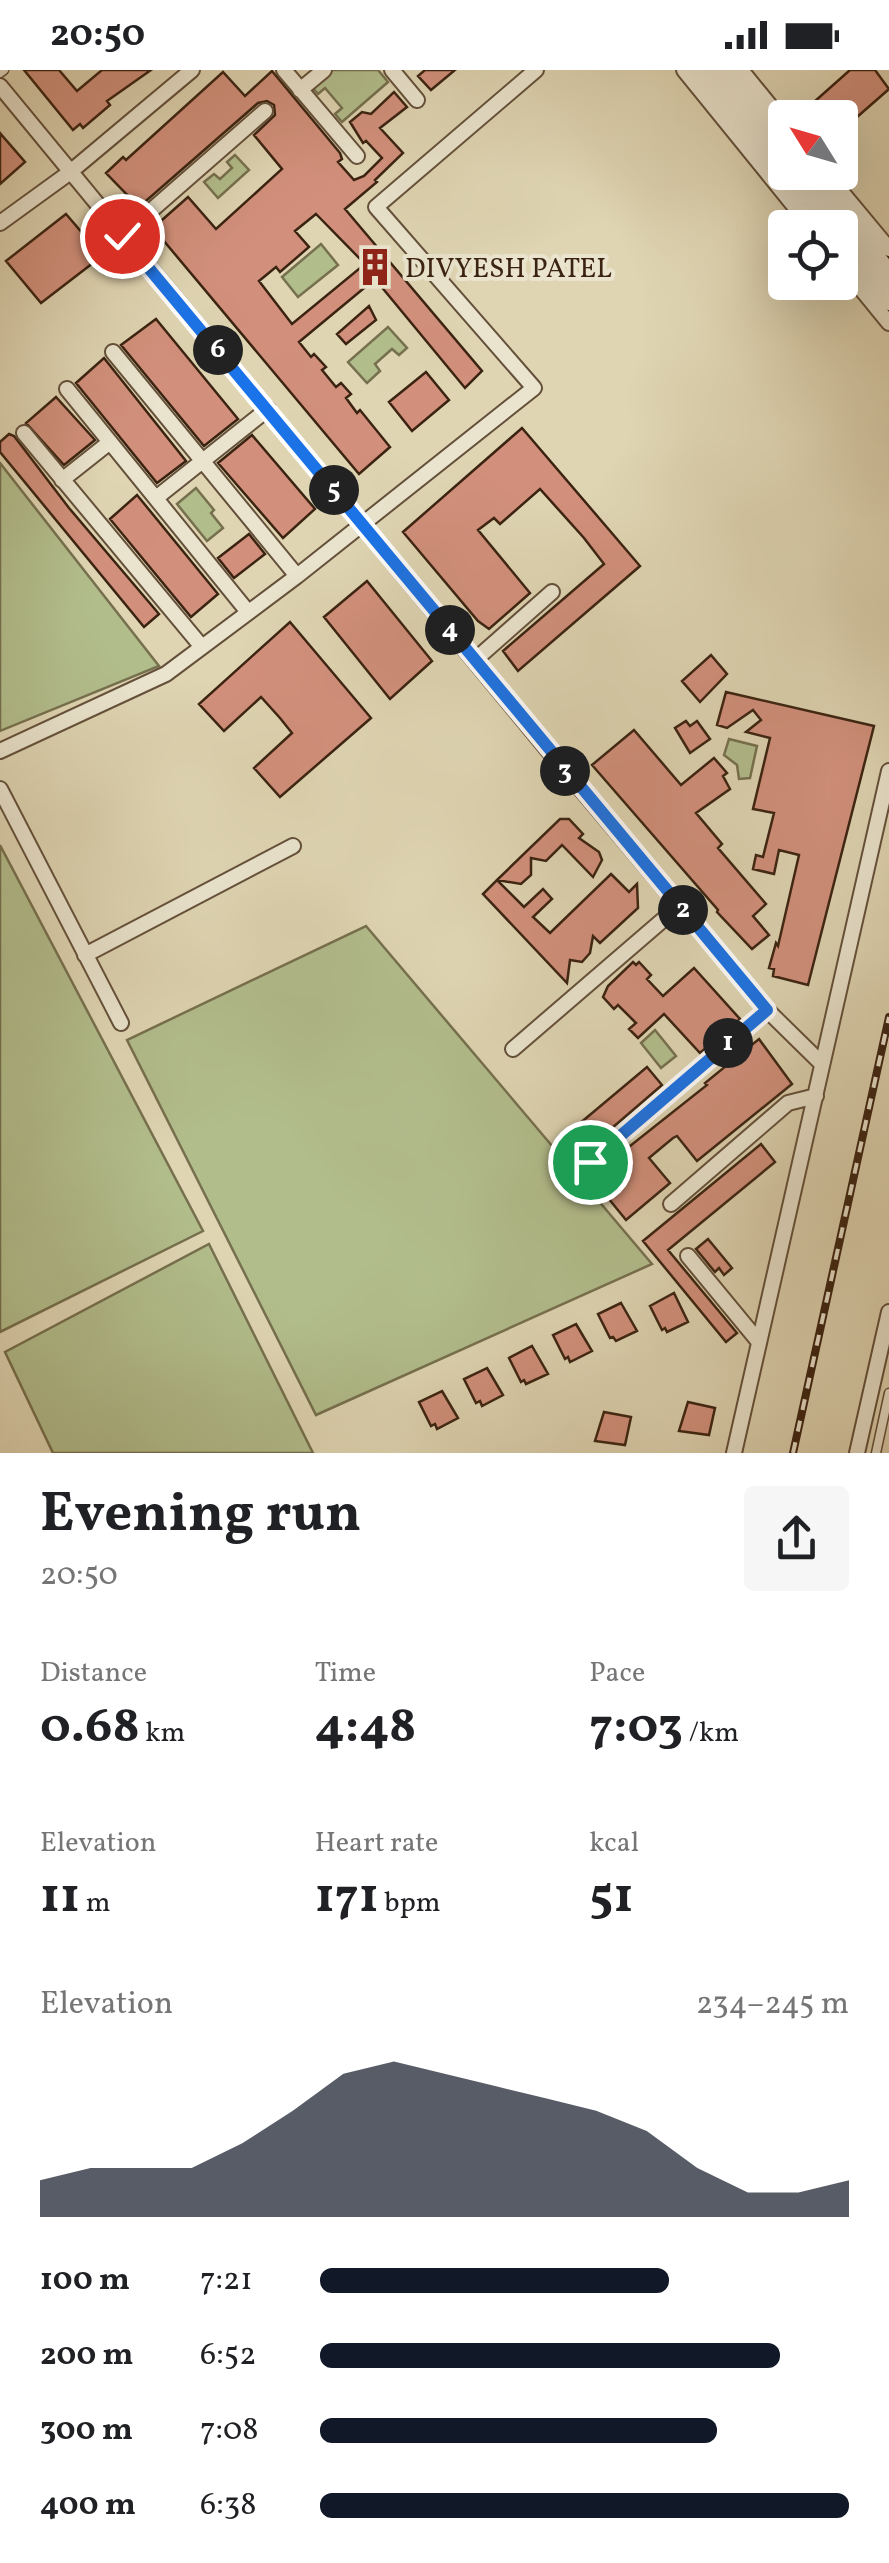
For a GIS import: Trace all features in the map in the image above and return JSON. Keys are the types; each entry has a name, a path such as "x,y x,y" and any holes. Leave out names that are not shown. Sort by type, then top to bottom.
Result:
{"street":[{"path":"0,224 69,174 192,70"},
{"path":"284,70 356,156"},
{"path":"300,90 324,70"},
{"path":"392,70 417,100"},
{"path":"0,751 166,674 297,576 534,388 376,206 536,70"},
{"path":"684,70 797,210"},
{"path":"700,70 815,210"},
{"path":"722,70 768,127"},
{"path":"741,70 768,103"},
{"path":"3,96 679,906 767,1010 822,1064"},
{"path":"122,236 265,111"},
{"path":"821,190 889,275"},
{"path":"840,190 889,249"},
{"path":"858,262 889,300"},
{"path":"858,284 889,323"},
{"path":"113,352 297,576"},
{"path":"67,389 248,612"},
{"path":"156,498 268,409"},
{"path":"24,434 202,647"},
{"path":"62,480 110,442"},
{"path":"474,660 552,592"},
{"path":"734,1453 889,771"},
{"path":"0,789 121,1023"},
{"path":"85,954 293,846"},
{"path":"513,1048 679,906"},
{"path":"590,1162 767,1010"},
{"path":"671,1204 788,1103 816,1096"},
{"path":"688,1256 759,1342"},
{"path":"857,1453 889,1312"}],"lane":[{"path":"876,1453 889,1393"}],"green space":[{"path":"330,70 378,70 388,82 342,122 335,114 342,108 325,88 318,94 311,86"},
{"path":"235,155 249,170 218,198 204,182 214,174 220,179 232,168 227,162"},
{"path":"321,244 338,265 298,297 282,277"},
{"path":"388,327 407,348 399,355 392,349 375,364 380,371 367,383 348,362"},
{"path":"0,463 159,666 0,731"},
{"path":"196,488 223,528 207,541 177,504"},
{"path":"729,739 757,746 750,778 739,779 737,765 724,755"},
{"path":"0,845 203,1231 0,1332"},
{"path":"366,926 652,1264 316,1415 127,1040"},
{"path":"655,1030 676,1056 661,1068 641,1043"},
{"path":"209,1244 313,1453 53,1453 5,1352"}],"building":[{"path":"24,70 59,70 77,91 102,70 151,70 107,101 110,105 83,128 80,124 73,130"},
{"path":"425,70 455,70 431,90 418,76"},
{"path":"850,70 875,70 889,89 858,116 858,100 816,100"},
{"path":"272,71 340,153 342,159 338,162 354,180 364,176 382,158 366,141 363,143 350,122 362,112 371,114 394,92 407,107 380,128 403,153 345,209 482,371 465,388 375,279 299,342 326,367 322,370 336,387 341,383 351,394 346,398 357,413 360,410 390,447 359,474 153,228 188,197 216,229 282,169 254,135 275,115 274,105 267,101 258,103 139,207 106,173 123,157 126,160 223,72 245,96","holes":["316,214 365,264 292,324 259,281 276,267 280,272 309,247 295,231"]},
{"path":"0,133 25,162 0,184"},
{"path":"66,214 102,256 41,303 6,261"},
{"path":"369,306 376,320 346,344 337,334"},
{"path":"156,319 238,419 204,446 121,345"},
{"path":"104,358 186,461 157,483 76,383"},
{"path":"426,372 449,400 412,431 389,402"},
{"path":"56,397 95,440 64,465 26,423"},
{"path":"522,428 640,566 518,671 503,651 604,564 584,538 540,489 500,524 494,518 478,530 530,593 489,629 403,532"},
{"path":"9,434 159,614 144,627 0,452 0,442"},
{"path":"252,435 315,509 283,538 218,463"},
{"path":"137,495 218,594 191,617 110,519"},
{"path":"249,534 265,554 234,578 218,558"},
{"path":"367,581 432,661 390,699 324,617"},
{"path":"290,622 371,718 280,797 254,768 292,733 280,718 261,697 224,731 199,704"},
{"path":"711,655 727,674 700,702 682,681"},
{"path":"726,692 874,726 808,985 773,976 774,969 769,968 776,943 778,946 799,855 779,850 774,874 753,869 756,855 763,857 774,813 753,809 770,738 746,732 761,720 753,710 727,728 717,725"},
{"path":"686,721 690,726 697,721 710,739 690,753 675,728"},
{"path":"634,730 681,785 714,758 727,773 723,776 730,789 696,813 722,844 718,848 766,904 753,916 769,935 752,949 592,765"},
{"path":"560,819 569,819 583,834 579,838 599,852 602,860 593,877 562,845 546,861 531,858 531,875 521,884 497,880"},
{"path":"611,874 629,892 637,884 638,908 600,943 593,936 590,953 582,962 570,960 567,983 483,894 497,880 524,907 543,889 552,899 533,917 550,933"},
{"path":"633,962 639,962 651,975 647,979 663,996 694,968 740,1019 700,1053 664,1014 638,1038 629,1029 636,1023 603,997 608,986"},
{"path":"759,1039 792,1084 697,1161 677,1136 673,1138 649,1158 670,1183 626,1220 591,1177"},
{"path":"647,1067 662,1085 576,1159 560,1140"},
{"path":"761,1144 775,1162 668,1250 737,1333 726,1342 643,1241"},
{"path":"708,1239 732,1268 724,1275 719,1268 715,1272 696,1249"},
{"path":"674,1293 688,1322 667,1332 662,1330 650,1306"},
{"path":"621,1303 637,1331 616,1341 610,1338 598,1314"},
{"path":"576,1324 592,1351 570,1362 553,1335"},
{"path":"532,1346 548,1374 526,1384 521,1382 509,1358"},
{"path":"487,1368 503,1395 482,1406 480,1401 476,1403 464,1379"},
{"path":"442,1391 458,1418 437,1429 435,1424 431,1426 419,1402"},
{"path":"688,1402 715,1408 709,1435 679,1431"},
{"path":"604,1412 631,1417 625,1445 595,1441"}],"railway":[{"path":"793,1453 889,1017"}],"place":[{"name":"DIVYESH PATEL","path":"375,267"}],"route":[{"path":"122,236 767,1010 590,1162"}]}
